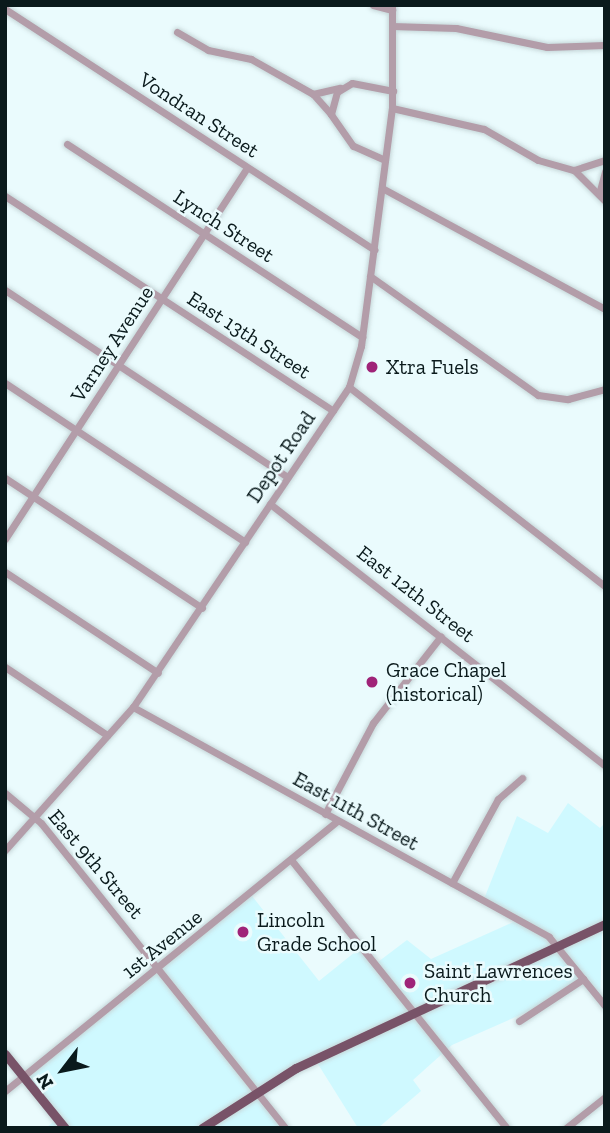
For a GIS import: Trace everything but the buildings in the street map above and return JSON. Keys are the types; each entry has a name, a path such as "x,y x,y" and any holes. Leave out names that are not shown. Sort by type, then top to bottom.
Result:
{"main road":[{"path":"202,1128 296,1068 560,949 605,924"},
{"path":"5,1054 65,1128"}],"street":[{"path":"373,5 392,8"},
{"name":"Depot Road","path":"5,850 31,814 133,707 349,387 362,337 392,108 392,8"},
{"name":"Vondran Street","path":"5,9 374,250"},
{"path":"392,26 456,28 547,47 605,46"},
{"path":"177,32 208,50 251,60 313,94 353,146 385,160"},
{"path":"313,94 352,83 393,91"},
{"path":"331,114 342,87"},
{"path":"392,108 484,129 538,160 574,170 605,201"},
{"name":"Lynch Street","path":"67,144 362,337"},
{"path":"574,170 605,160"},
{"name":"Varney Avenue","path":"5,539 247,168"},
{"path":"599,194 605,171"},
{"path":"382,188 605,309"},
{"name":"East 13th Street","path":"5,196 332,411"},
{"path":"370,276 538,395 568,400 605,389"},
{"path":"5,290 288,477"},
{"path":"5,383 245,542"},
{"path":"349,387 605,586"},
{"path":"5,478 202,608"},
{"name":"East 12th Street","path":"270,505 605,766"},
{"path":"5,572 158,673"},
{"path":"325,814 373,723 441,636"},
{"path":"5,667 107,735"},
{"name":"East 11th Street","path":"133,707 452,883 560,949"},
{"path":"452,883 498,799 522,778"},
{"name":"East 9th Street","path":"5,793 31,814 159,968 285,1128"},
{"name":"1st Avenue","path":"5,1091 292,861 337,821"},
{"path":"292,861 507,1128"},
{"path":"560,949 605,1006"},
{"path":"519,1021 546,1009 583,979"},
{"path":"566,1128 605,1097"}],"shaded area":[{"path":"568,803 600,828 605,823 600,1003 580,979 545,1004 452,1045 413,1080 421,1091 378,1128 358,1128 316,1061 258,1094 284,1128 46,1128 58,1118 24,1077 252,896 319,981 360,948 374,965 407,940 431,959 520,919 484,899 517,816 548,833"}],"place":[{"name":"Xtra Fuels","path":"372,367"},
{"name":"Grace Chapel (historical)","path":"372,682"},
{"name":"Lincoln Grade School","path":"243,932"},
{"name":"Saint Lawrences Church","path":"410,983"}]}
